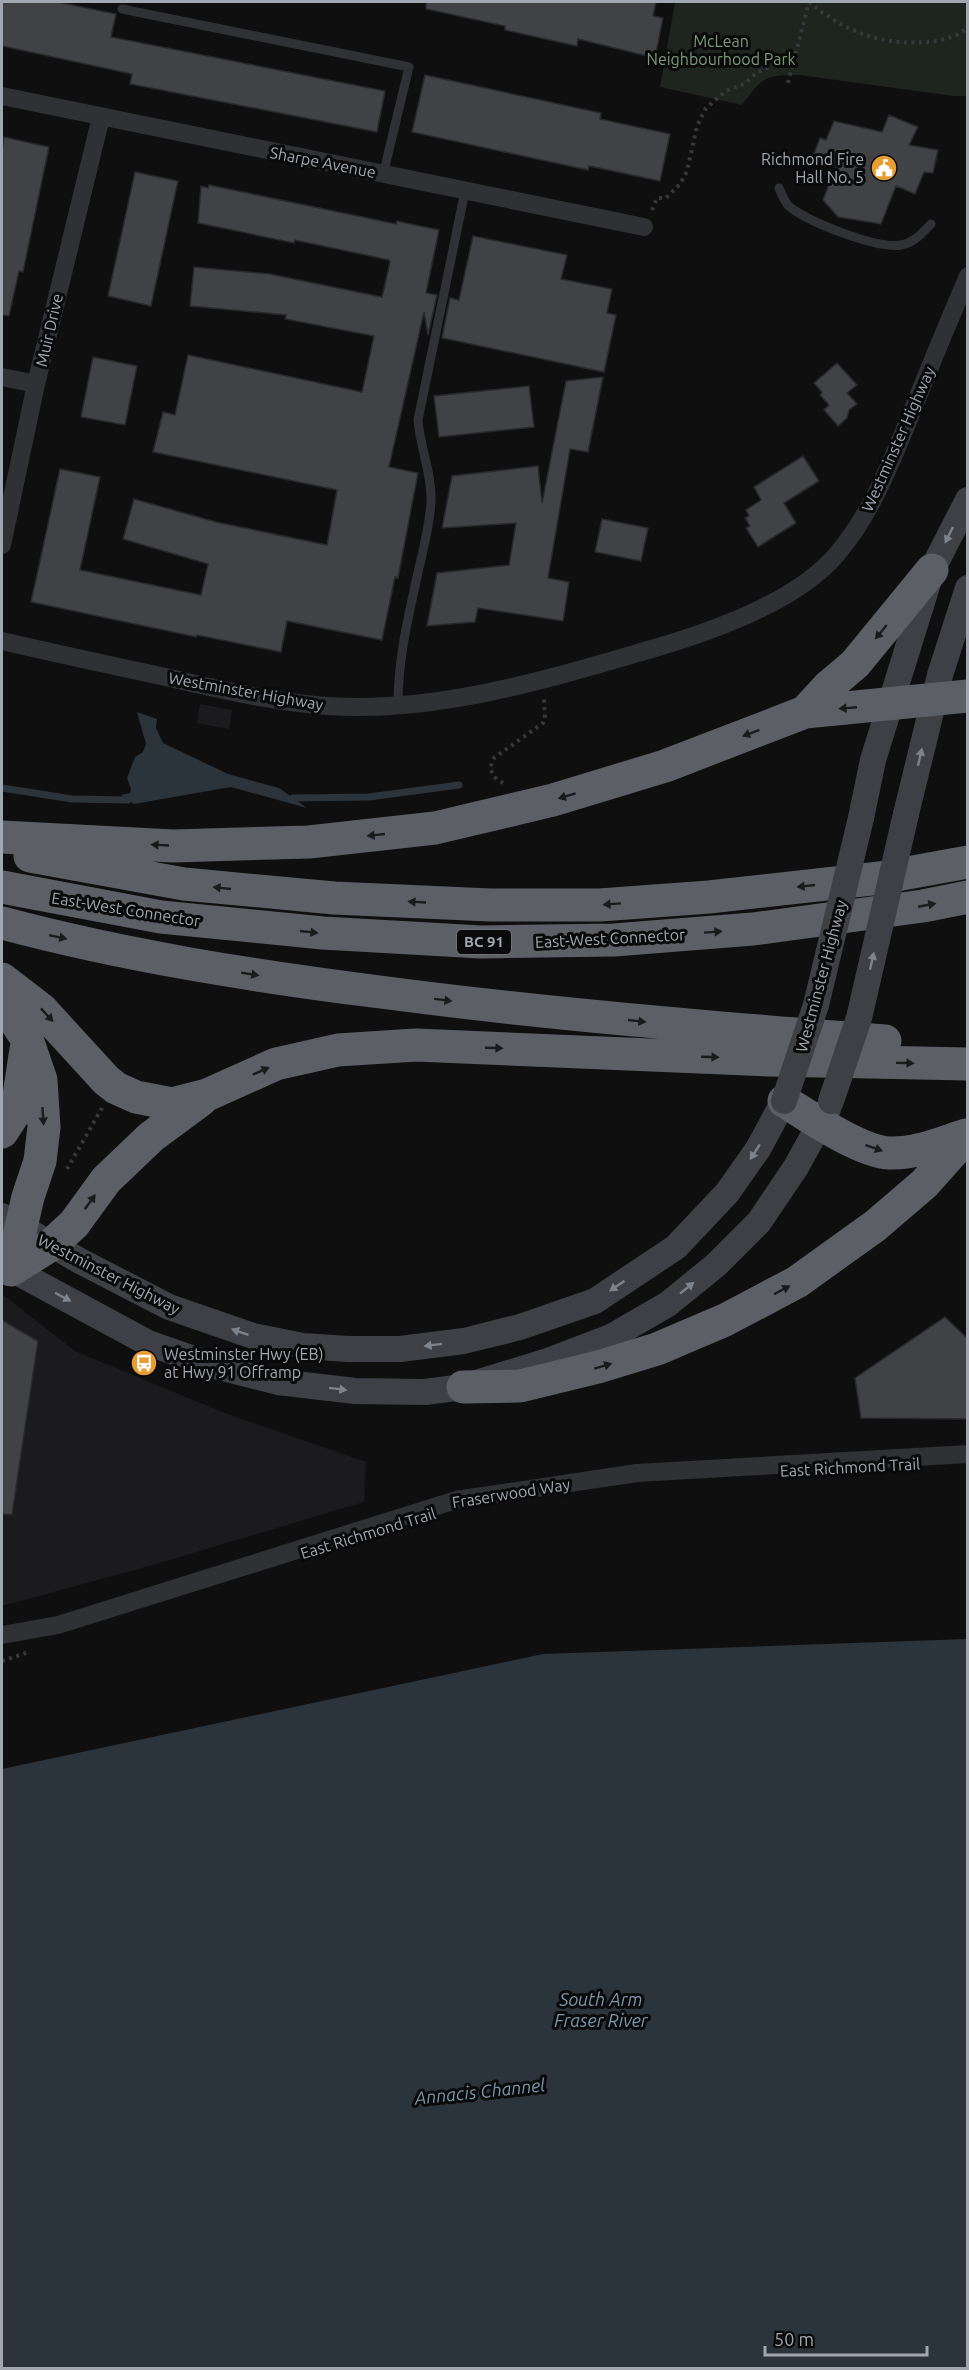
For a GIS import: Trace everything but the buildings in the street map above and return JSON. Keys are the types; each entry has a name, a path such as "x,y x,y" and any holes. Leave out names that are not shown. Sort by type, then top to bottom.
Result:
{"highway":[{"path":"806,712 855,664 932,570"},
{"path":"2,837 184,845 309,842 435,828 554,800 665,766 806,712 968,696"},
{"name":"East-West Connector","path":"2,850 184,884 334,898 490,905 600,905 710,897 880,878 968,862"},
{"name":"East-West Connector","path":"2,887 161,917 323,933 481,942 614,940 753,929 922,906 968,897"},
{"path":"2,923 177,963 481,1005 666,1024 889,1041 968,1043"},
{"path":"2,979 41,1009 116,1088 136,1098 172,1104 207,1095 276,1064 317,1054 338,1050 416,1045 770,1060 968,1064"},
{"path":"2,1001 27,1039 41,1080 44,1127 40,1161 11,1222 6,1267"},
{"path":"2,1132 17,1109 27,1039"},
{"path":"6,1267 51,1245 74,1224 106,1180 128,1158 150,1137 207,1095"},
{"path":"784,1101 826,1112 842,1136 887,1153 924,1149 968,1135"},
{"path":"463,1387 520,1386 598,1368 657,1349 725,1320 797,1281 875,1226 924,1184 968,1135"}],"main road":[{"name":"Westminster Highway","path":"11,1222 169,1307 253,1336 303,1346 348,1348 400,1349 464,1341 520,1327 595,1301 676,1246 728,1193 758,1149 784,1101 816,1005 873,760 890,704 932,570 968,500"},
{"path":"6,1267 148,1343 211,1365 278,1382 355,1391 425,1392 463,1387 548,1361 610,1337 668,1304 716,1265 759,1222 826,1112 859,1018 933,700 952,631 968,588"}],"street":[{"name":"Sharpe Avenue","path":"2,96 644,227"},
{"name":"Muir Drive","path":"2,545 36,384 101,117"},
{"name":"Westminster Highway","path":"2,641 208,687 328,706 398,704 453,699 534,683 680,642 748,615 805,584 834,557 857,528 878,493 968,276"},
{"path":"2,377 36,384"},
{"name":"Fraserwood Way","path":"2,1635 58,1625 456,1500 638,1473 968,1454"}],"lane":[{"path":"122,9 410,67 383,175"},
{"path":"779,188 789,207 827,226 883,246 901,245 915,240 931,224"},
{"path":"398,704 400,656 428,526 431,500 429,475 419,440 418,420 465,190"}],"path":[{"path":"788,82 809,2 822,13 846,27 894,43 938,41 961,34 968,27"},
{"path":"644,227 657,198 666,198 680,184 687,171 697,126 706,108 726,91 744,84 755,74 794,54"},
{"path":"510,783 501,782 494,777 490,768 494,758 543,723 544,699"},
{"path":"63,1176 116,1088"},
{"path":"2,1660 33,1651"}],"shaded area":[{"path":"200,704 232,710 229,729 197,723"},
{"path":"2,1294 75,1351 227,1414 366,1462 364,1502 149,1566 2,1606"}],"green space":[{"name":"McLean Neighbourhood Park","path":"675,2 967,2 967,96 800,75 771,77 765,80 755,88 742,105 660,87"}],"water":[{"path":"137,712 157,719 156,728 163,743 228,774 279,788 307,808 231,787 134,804 121,795 130,793 127,778 135,757 143,752 146,744"},
{"name":"South Arm Fraser River","path":"967,1639 967,2368 2,2368 2,1769 543,1654"}],"waterway":[{"path":"293,798 369,797 459,785"},
{"path":"2,788 72,799 128,800"}],"place":[{"name":"Richmond Fire Hall No. 5","path":"884,168"},
{"name":"Westminster Hwy (EB) at Hwy 91 Offramp","path":"144,1363"}],"water label":[{"name":"Annacis Channel","path":"480,2092"}]}
